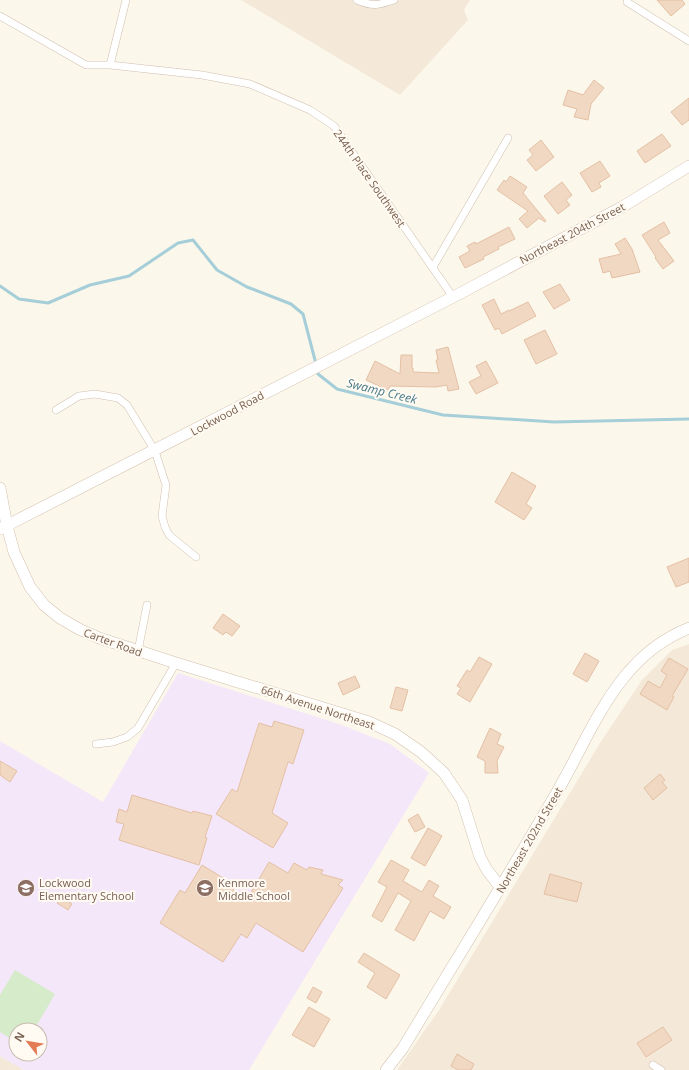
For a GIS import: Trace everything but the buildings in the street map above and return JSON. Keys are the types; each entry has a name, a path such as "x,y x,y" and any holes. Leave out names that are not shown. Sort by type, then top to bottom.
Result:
{"street":[{"path":"110,65 126,0"},
{"path":"357,0 367,4 378,5 394,0"},
{"path":"627,2 689,40"},
{"name":"244th Place Southwest","path":"0,16 86,65 110,65 202,75 238,83 250,84 310,110 334,126 453,297"},
{"path":"433,267 508,138"},
{"name":"Northeast 204th Street","path":"453,297 622,207 689,166"},
{"name":"Lockwood Road","path":"3,528 453,297"},
{"path":"56,410 80,396 95,394 118,398 127,405 155,451 166,485 162,516 165,527 169,535 196,557"},
{"name":"Carter Road","path":"0,488 3,528 30,586 44,605 60,618 99,638 194,669"},
{"path":"138,651 147,605"},
{"name":"Northeast 202nd Street","path":"386,1070 403,1048 501,888 562,785 601,713 624,677 645,654 667,639 689,628"},
{"path":"96,744 113,742 127,737 138,728 176,663"},
{"name":"66th Avenue Northeast","path":"194,669 369,722 395,734 421,752 444,773 462,800 480,857 487,870 501,888"},
{"path":"653,1065 660,1070"}],"shaded area":[{"path":"241,0 470,0 464,10 468,20 400,95"},
{"path":"689,644 689,1070 397,1070 439,1010 600,743 642,680 672,650"},
{"name":"Kenmore Middle School","path":"178,673 339,724 390,744 429,773 249,1070 24,1070 10,1062 48,1062 48,1022 8,1022 8,1061 0,1056 0,741 103,802"},
{"path":"0,1056 24,1070 0,1070"}],"green space":[{"path":"15,970 55,994 39,1022 8,1022 8,1037 0,1032 0,995"}],"waterway":[{"name":"Swamp Creek","path":"0,286 19,299 48,303 90,285 129,276 178,243 193,240 217,270 247,287 291,304 303,314 316,364"},
{"name":"Swamp Creek","path":"317,369 318,374 337,389 443,415 554,422 689,419"}],"place":[{"name":"Lockwood Elementary School","path":"26,888"},
{"name":"Kenmore Middle School","path":"205,888"}]}
